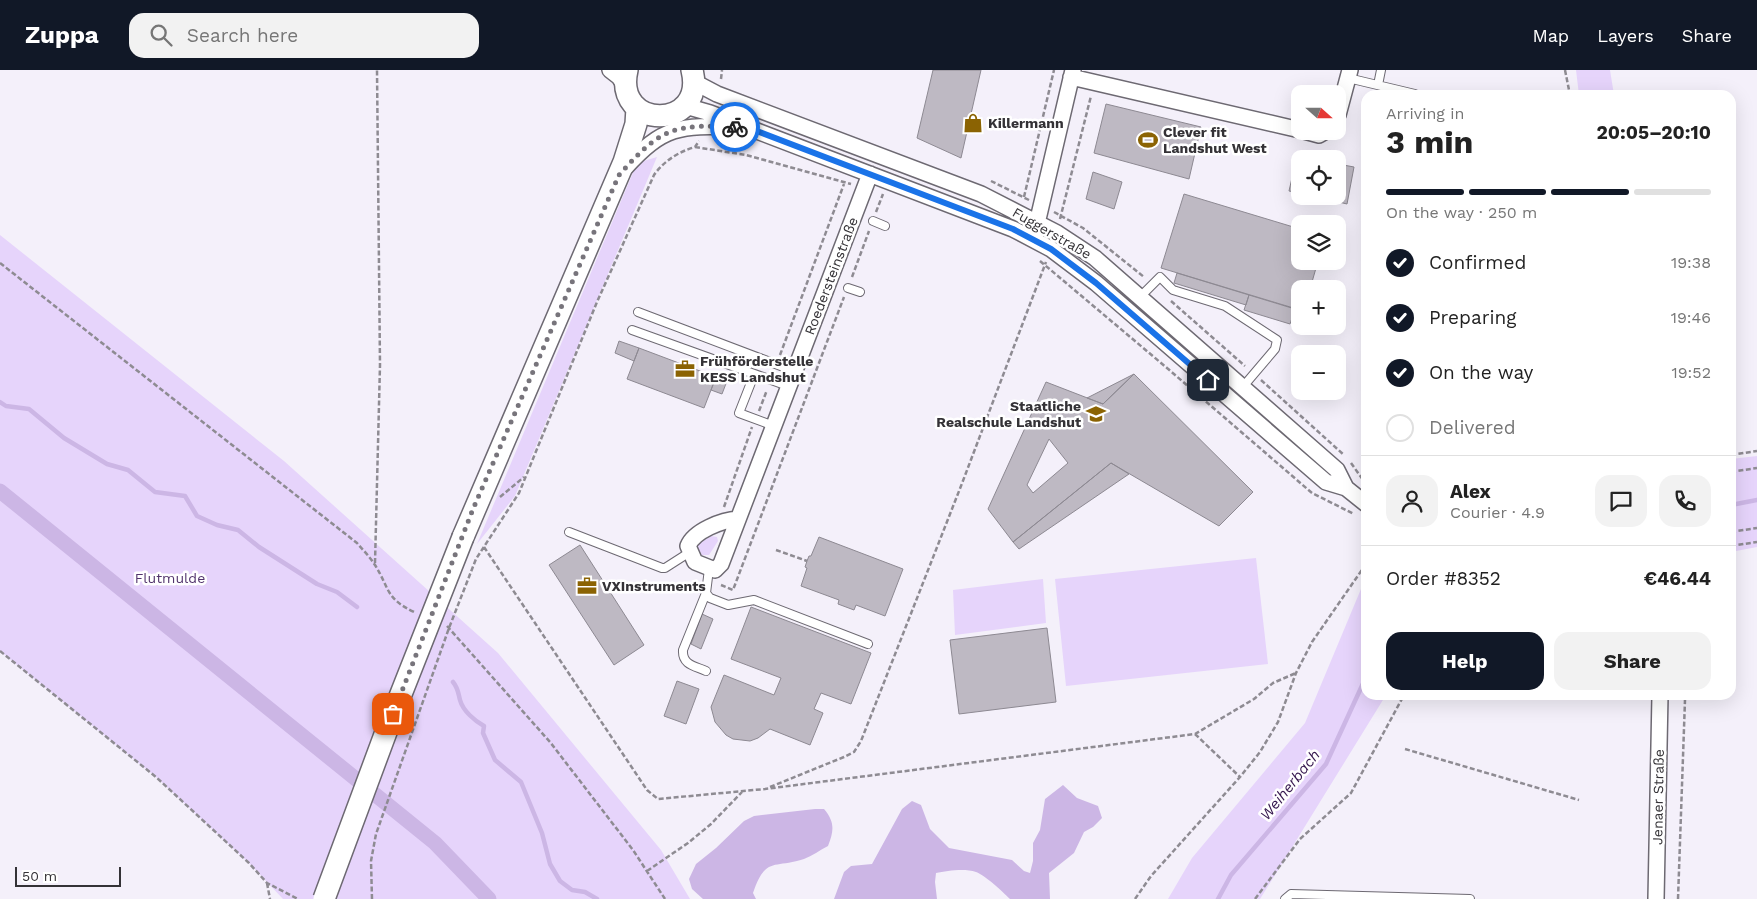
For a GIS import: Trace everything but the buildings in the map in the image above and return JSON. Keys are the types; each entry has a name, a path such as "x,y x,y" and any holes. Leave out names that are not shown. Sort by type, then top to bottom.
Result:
{"main road":[{"path":"626,78 631,101 637,108 651,116 660,117 676,113 683,108 692,94 693,74"},
{"path":"324,899 386,732 473,509 622,169 636,124 637,108"},
{"path":"622,169 644,133 660,117"}],"street":[{"path":"610,70 619,77 626,78"},
{"name":"Fuggerstraße","path":"693,74 698,84 717,94 981,194 1037,222 1095,258 1337,470 1346,488 1361,507"},
{"path":"1033,240 1072,74 1094,83 1291,128"},
{"name":"Fuggerstraße","path":"683,108 689,107 710,113 868,180 1013,229 1051,249 1096,283 1326,482 1346,488"},
{"path":"622,169 643,148 660,136 674,130 704,126 749,128"},
{"name":"Roedersteinstraße","path":"709,570 715,570 721,564 868,180"},
{"path":"709,570 695,562 688,546 691,539 699,532 738,519"},
{"name":"Jenaer Straße","path":"1656,899 1660,700"}],"lane":[{"path":"1378,85 1381,70"},
{"path":"1349,74 1378,85 1399,90"},
{"path":"873,221 885,226"},
{"path":"1140,297 1160,277 1173,290 1225,306 1277,340 1275,350 1232,400"},
{"path":"848,288 860,292"},
{"path":"638,312 794,371"},
{"path":"632,330 788,386"},
{"path":"754,375 739,413 774,426"},
{"path":"570,532 662,568 690,552"},
{"path":"706,671 686,662 682,657 706,592 709,570"},
{"path":"706,592 710,598 728,605 754,600 868,644"},
{"path":"1284,899 1291,894 1470,899"}],"path":[{"path":"375,565 380,365 377,70"},
{"path":"1024,197 1054,70"},
{"path":"1565,70 1569,90"},
{"path":"1094,83 1061,215 1107,246 1152,284 1345,456"},
{"path":"695,147 704,126"},
{"path":"372,899 371,861 376,834 449,628 476,559 519,493 597,302 654,175 660,167 677,154 695,147 746,154 804,170 844,184 868,180 884,192 733,590 720,585"},
{"path":"1038,259 1312,493 1361,510"},
{"path":"0,263 357,543 375,565 388,593 399,604 416,612"},
{"path":"765,789 854,752 861,741 871,721 962,486 1045,265"},
{"path":"1736,454 1757,452"},
{"path":"1350,462 1361,477"},
{"path":"1736,471 1757,468"},
{"path":"1736,531 1757,528"},
{"path":"1736,545 1757,542"},
{"path":"484,547 647,790 658,799 765,789 1195,734 1254,699 1273,684 1296,673"},
{"path":"776,550 807,561"},
{"path":"1135,899 1151,876 1260,752 1278,722 1296,673 1312,642 1361,571"},
{"path":"441,624 449,628 550,742 633,850 665,899"},
{"path":"0,651 156,776 249,863 267,884 298,899"},
{"path":"1255,899 1300,839 1350,793 1401,700"},
{"path":"1678,899 1685,700"},
{"path":"1195,734 1240,777"},
{"path":"1405,749 1579,800"},
{"path":"647,871 711,824 742,791"},
{"path":"267,884 271,899"}],"green space":[{"path":"1576,70 1610,70 1613,90 1578,90"},
{"path":"657,157 515,496 477,544 637,163"},
{"name":"Flutmulde","path":"0,235 284,461 498,653 661,850 690,899 283,899 249,863 156,777 0,651"},
{"path":"1757,456 1757,547 1736,551 1736,458"},
{"path":"711,536 717,537 718,541 709,555 700,555 697,548 698,544"},
{"path":"1256,558 1268,664 1066,686 1055,579"},
{"path":"1043,579 1046,623 955,635 953,590"},
{"path":"1361,589 1361,700 1383,700 1260,899 1168,899 1192,858 1305,723"}],"shaded area":[{"path":"1063,785 1077,798 1098,806 1102,818 1093,827 1084,832 1074,853 1049,873 1050,899 1010,899 980,874 961,870 936,873 937,899 834,899 844,872 851,866 872,864 902,809 912,801 921,805 930,829 949,848 1012,860 1024,871 1030,873 1033,861 1033,843 1040,830 1045,799"},
{"path":"824,809 832,822 828,846 804,859 772,866 767,869 762,873 753,893 756,899 703,899 692,889 689,879 696,864 744,821 754,816"}],"waterway":[{"path":"0,402 6,406 29,409 64,438 107,464 128,470 155,492 185,496 197,516 217,525 238,530 259,547 317,584 337,592 357,607"},
{"name":"Flutmulde","path":"0,491 435,843 489,899"},
{"name":"Weiherbach","path":"1736,504 1757,500"},
{"path":"453,682 464,708 484,726 483,733 495,760 521,782 542,833 550,864 560,881 572,890 585,892 597,899"},
{"name":"Weiherbach","path":"1218,899 1231,875 1326,764 1361,688"}],"way so far":[{"path":"393,714 473,509 619,175 643,148 663,134 685,127 735,127"}],"place":[{"name":"Killermann","path":"973,123"},
{"name":"Clever fit Landshut West","path":"1148,140"},
{"name":"Frühförderstelle KESS Landshut","path":"685,369"},
{"name":"Staatliche Realschule Landshut","path":"1096,414"},
{"name":"VXInstruments","path":"587,586"}],"route":[{"path":"735,127 749,128 1013,229 1051,249 1096,283 1208,380"}]}
